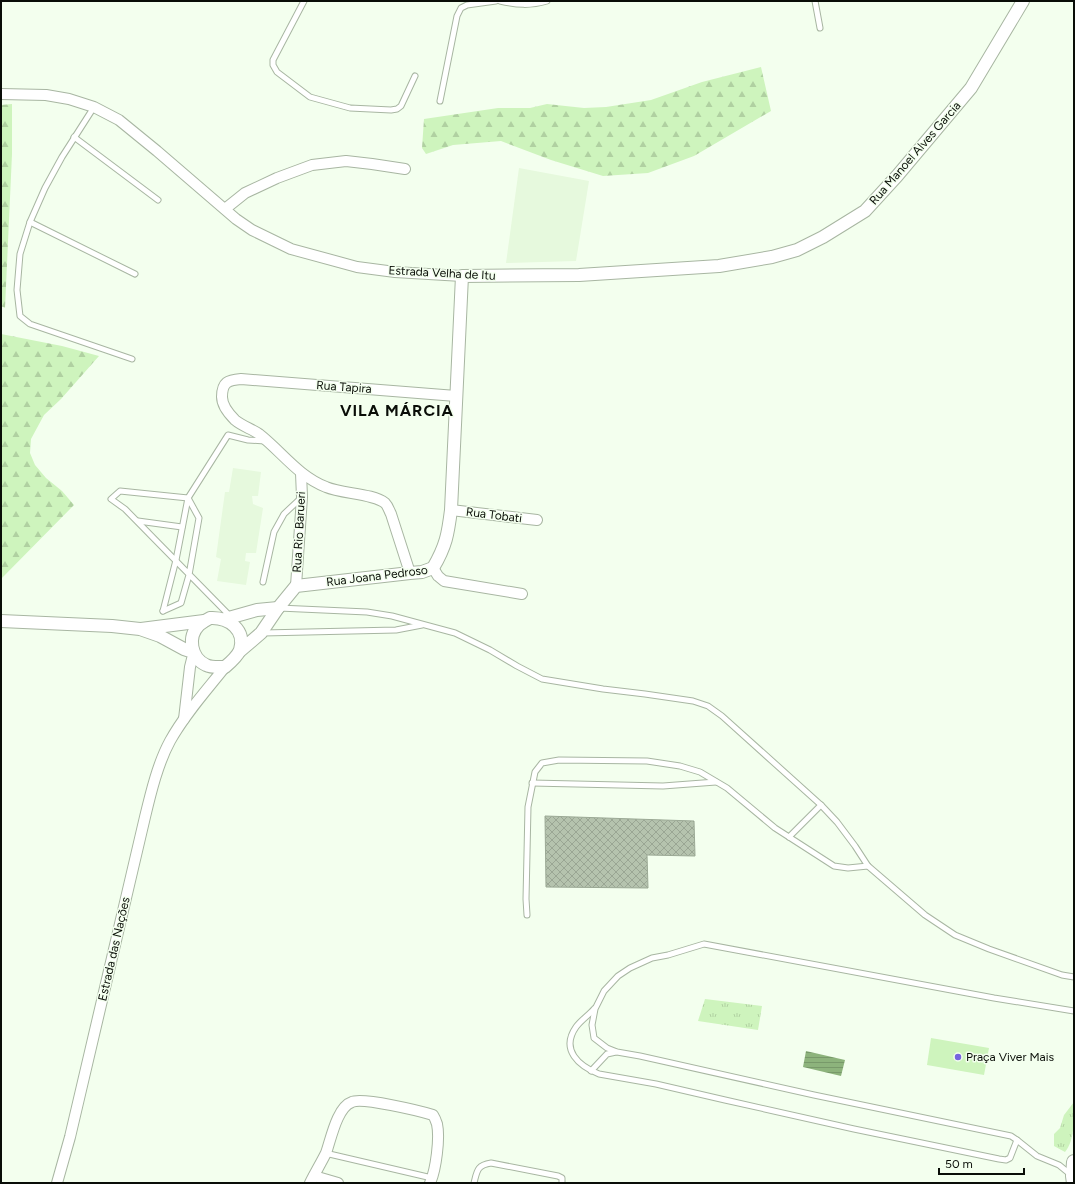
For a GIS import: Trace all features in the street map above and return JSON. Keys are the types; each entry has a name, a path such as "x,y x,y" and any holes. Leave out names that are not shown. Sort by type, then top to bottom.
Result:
{"main road":[{"path":"1073,1180 1074,1162"}],"street":[{"name":"Rua Manoel Alves Garcia","path":"719,266 772,257 798,250 823,237 865,211 897,176 971,88 1023,1"},
{"name":"Estrada Velha de Itu","path":"1,94 46,95 69,99 94,107 119,120 225,210 252,230 291,249 357,267 395,272 462,276 579,275 719,266"},
{"path":"225,210 246,193 276,178 312,166 346,161 405,169"},
{"path":"434,568 442,553 447,536 451,510 462,276"},
{"name":"Rua Tapira","path":"266,441 258,434 235,420 224,406 222,391 226,383 232,380 241,379 456,396"},
{"path":"266,441 301,473 327,488 370,497 386,504 391,514 410,573"},
{"name":"Rua Rio Barueri","path":"240,651 261,633 278,608 296,586 302,497 301,473"},
{"name":"Rua Tobati","path":"451,510 537,520"},
{"name":"Rua Joana Pedroso","path":"296,586 422,572 434,568 438,576 444,581 522,594"},
{"path":"228,618 237,628 240,635 240,651 236,658 225,667 206,665 200,661 194,653 192,645 194,631 204,621 210,618 228,618 257,610 278,608"},
{"path":"1,621 112,626 140,629 160,636 194,653"},
{"path":"140,629 204,621"},
{"name":"Estrada das Nações","path":"184,719 190,667 194,653"},
{"name":"Estrada das Nações","path":"57,1183 70,1137 145,817 156,777 170,742 184,719 225,667"},
{"path":"338,1183 312,1180 325,1153 339,1115 351,1102 359,1100 433,1115 437,1122 438,1130 436,1163 431,1180"}],"lane":[{"path":"304,1 273,60 273,65 277,72 310,97 350,108 397,109 401,106 415,76"},
{"path":"440,101 457,16 461,8 467,5 496,1"},
{"path":"500,1 520,4 534,4 547,1"},
{"path":"815,1 820,28"},
{"path":"94,107 74,137 45,188 30,222 20,254 17,290 20,316 30,324 132,359"},
{"path":"74,137 158,200"},
{"path":"30,222 135,274"},
{"path":"188,498 199,518 189,575 181,603 163,612 176,561 188,498 228,436 248,440 266,441"},
{"path":"188,498 120,491 111,499 126,509 228,618"},
{"path":"263,582 274,532 284,514 302,497"},
{"path":"137,521 182,527"},
{"path":"278,608 367,612 392,616 455,633 490,650 542,679 693,701 708,706 722,716 821,805 842,828 868,866 925,915 955,935 989,950 1062,975 1074,977"},
{"path":"261,633 396,630 423,624"},
{"path":"526,915 528,807 532,783 535,772 542,763 559,760 647,761 680,766 700,772 728,788 775,828 834,866 848,868 868,866"},
{"path":"532,783 663,786 717,782"},
{"path":"789,837 821,805"},
{"path":"1073,1180 1059,1165 1037,1156 1011,1136 617,1052 607,1048 594,1038 592,1025 595,1009 604,991 618,976 630,968 652,958 668,955 704,944 994,998 1074,1011"},
{"path":"595,1009 576,1026 570,1037 570,1045 573,1057 580,1064 591,1071 600,1074 656,1084 846,1127 1006,1160 1010,1158 1017,1140"},
{"path":"591,1071 607,1054 617,1052"},
{"path":"325,1153 431,1180"},
{"path":"474,1183 478,1169 485,1164 491,1164 558,1176 562,1178 562,1183"}],"shaded area":[{"path":"519,168 589,181 576,261 506,263"},
{"path":"233,468 261,472 258,496 252,496 253,504 263,508 256,553 246,553 245,561 250,562 246,585 217,581 221,559 216,557 225,492 229,492"},
{"path":"806,1051 845,1060 841,1076 803,1067"}],"green space":[{"path":"761,67 771,111 694,156 648,173 603,176 551,160 501,141 453,145 426,154 422,148 424,119 498,108 530,108 547,104 584,108 606,107 651,100 702,82"},
{"path":"12,104 12,154 5,308 1,306 1,105"},
{"path":"1,334 62,346 99,356 61,399 44,415 31,439 30,453 35,465 74,505 1,579"},
{"path":"705,999 762,1006 758,1030 698,1021"},
{"name":"Praça Viver Mais","path":"931,1038 989,1048 984,1075 927,1065"},
{"path":"1074,1102 1074,1122 1071,1142 1065,1152 1054,1146 1054,1134 1060,1128 1064,1115"}],"building":[{"path":"545,816 694,821 695,856 647,855 648,888 546,887"}],"place":[{"name":"Praça Viver Mais","path":"958,1057"}],"district":[{"name":"VILA MÁRCIA","path":"397,410"}]}
